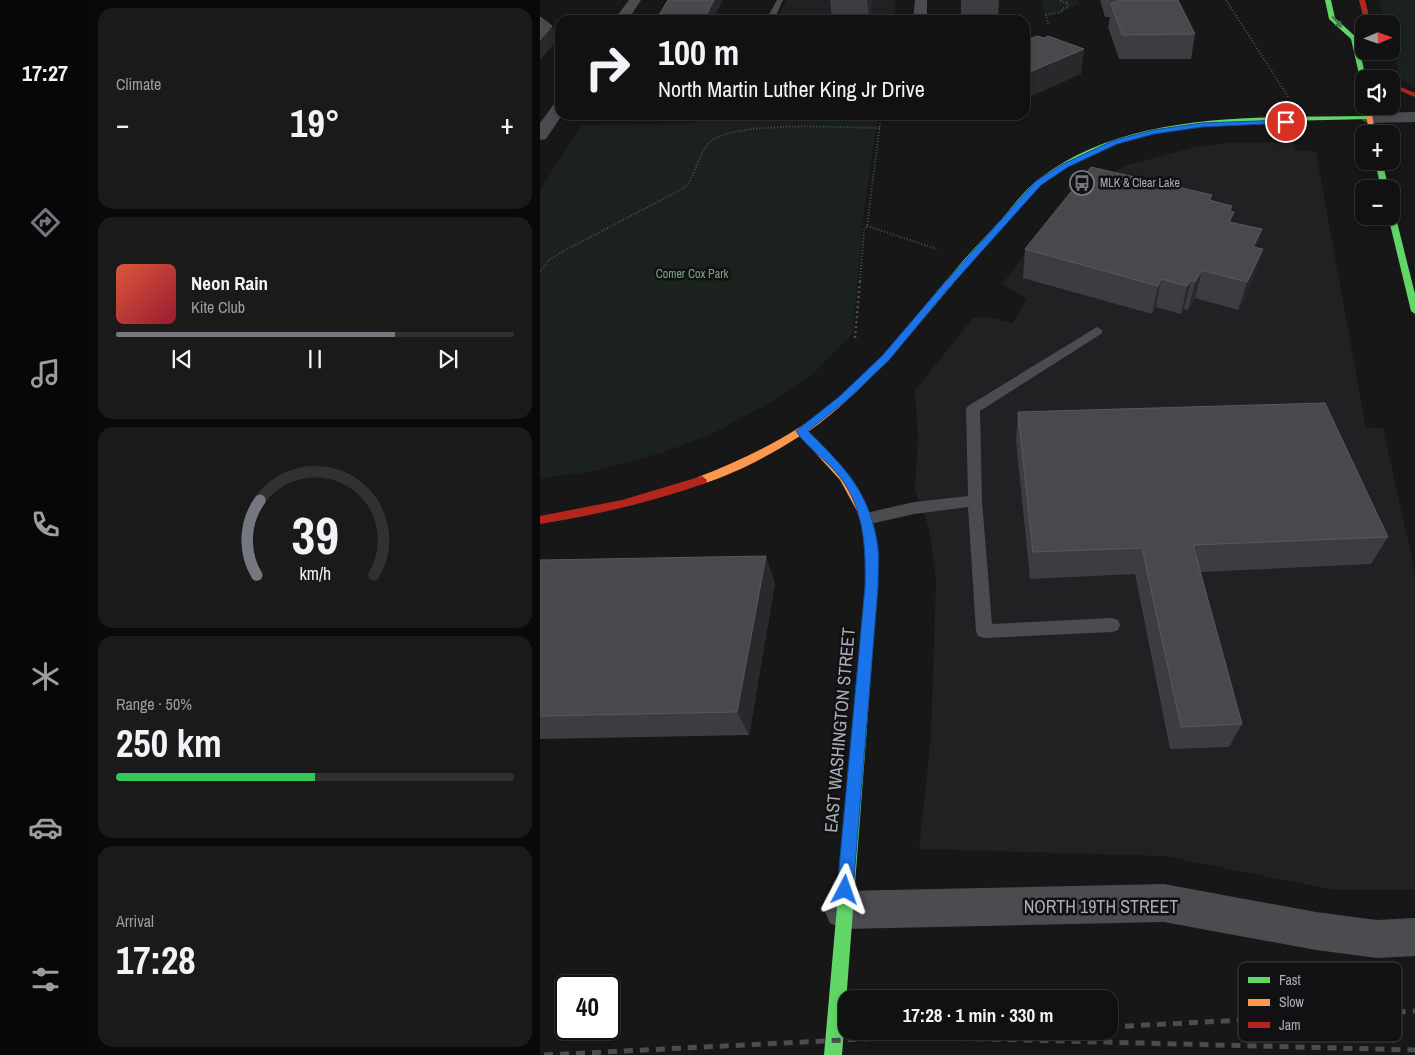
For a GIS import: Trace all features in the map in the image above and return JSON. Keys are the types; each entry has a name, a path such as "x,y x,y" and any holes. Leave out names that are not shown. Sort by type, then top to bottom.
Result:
{"street":[{"path":"625,15 636,0"},
{"path":"920,15 921,0"},
{"path":"1328,0 1332,19 1354,38 1361,70"},
{"path":"1362,0 1366,15"},
{"path":"1400,89 1415,95"},
{"path":"540,135 555,113"},
{"path":"540,520 595,512 676,489 738,463 801,431 843,398 886,358 944,288 1038,183 1065,166 1115,142 1179,128 1241,123 1370,120 1415,116"},
{"path":"1394,225 1415,311"},
{"name":"EAST WASHINGTON STREET","path":"801,431 839,468 857,493 866,519 872,549 872,587 833,1055"},
{"name":"NORTH 19TH STREET","path":"844,910 1164,903 1316,931 1377,939 1415,936"}],"lane":[{"path":"772,15 780,0"},
{"path":"1097,331 973,409 975,500 984,631 1112,625"},
{"path":"866,519 914,508 975,500"}],"path":[{"path":"1048,24 1046,15 1059,14 1062,12 1062,9 1067,7 1068,4 1061,1 1063,0"},
{"path":"1226,0 1293,103"},
{"path":"855,338 864,230 867,226 881,120"},
{"path":"540,272 549,260 562,252 684,188 692,180 708,144 723,134 751,129 880,128"},
{"path":"867,226 937,249"}],"shaded area":[{"path":"786,0 896,0 894,15 779,15"},
{"path":"1294,142 1295,150 1316,152 1366,428 1383,428 1415,572 1415,890 1335,890 1163,856 919,849 931,736 936,579 929,528 915,491 918,439 915,390 973,318 985,316 1013,323 1026,299 1002,284 1055,215 1100,180 1124,166 1196,147 1228,143"}],"green space":[{"path":"1041,0 1078,0 1079,4 1064,10 1064,12 1045,15"},
{"path":"1379,0 1415,0 1415,89 1400,78 1400,70 1398,70 1395,60 1400,60 1400,15 1383,15"},
{"name":"Comer Cox Park","path":"696,120 877,120 864,212 853,333 814,373 780,397 710,435 664,452 599,470 540,479 540,190 582,125 695,123"}],"building":[{"path":"668,0 714,0 706,15 659,15"},
{"path":"1120,0 1178,0 1195,34 1122,35 1111,4"},
{"path":"540,17 552,26 540,40"},
{"path":"1037,36 1044,38 1048,36 1084,49 1030,72 1030,39"},
{"path":"1091,167 1212,195 1209,200 1232,206 1230,211 1234,212 1229,222 1262,229 1253,247 1263,249 1247,282 1202,270 1195,282 1191,280 1187,286 1161,279 1158,286 1025,249"},
{"path":"1325,403 1388,537 1193,545 1242,724 1181,727 1142,548 1033,552 1018,412"},
{"path":"766,556 737,712 540,716 540,560"}],"railway":[{"path":"1402,1012 1415,1011"},
{"path":"1118,1027 1238,1020"},
{"path":"544,1055 904,1037 1415,1050"}],"traffic: fast":[{"path":"1328,0 1332,19 1354,38 1361,70"},
{"path":"954,277 1038,183 1079,157 1117,141 1158,130 1243,120 1369,118"},
{"path":"1380,170 1383,180"},
{"path":"1394,225 1415,311"},
{"path":"833,1055 861,713"}],"traffic: slow":[{"path":"1369,115 1371,125"},
{"path":"702,480 763,453 821,418 855,389 881,362 954,277"},
{"path":"801,431 844,477 863,511 868,527 871,544 872,578 861,713"}],"traffic: jam":[{"path":"1362,0 1366,15"},
{"path":"1400,89 1415,95"},
{"path":"540,520 622,504 702,480"}],"place":[{"name":"MLK & Clear Lake","path":"1082,183"}],"route":[{"path":"845,890 872,587 872,549 866,519 857,493 839,468 801,431 843,398 886,358 944,288 1038,183 1091,152 1115,142 1153,132 1202,125 1286,122"}]}
